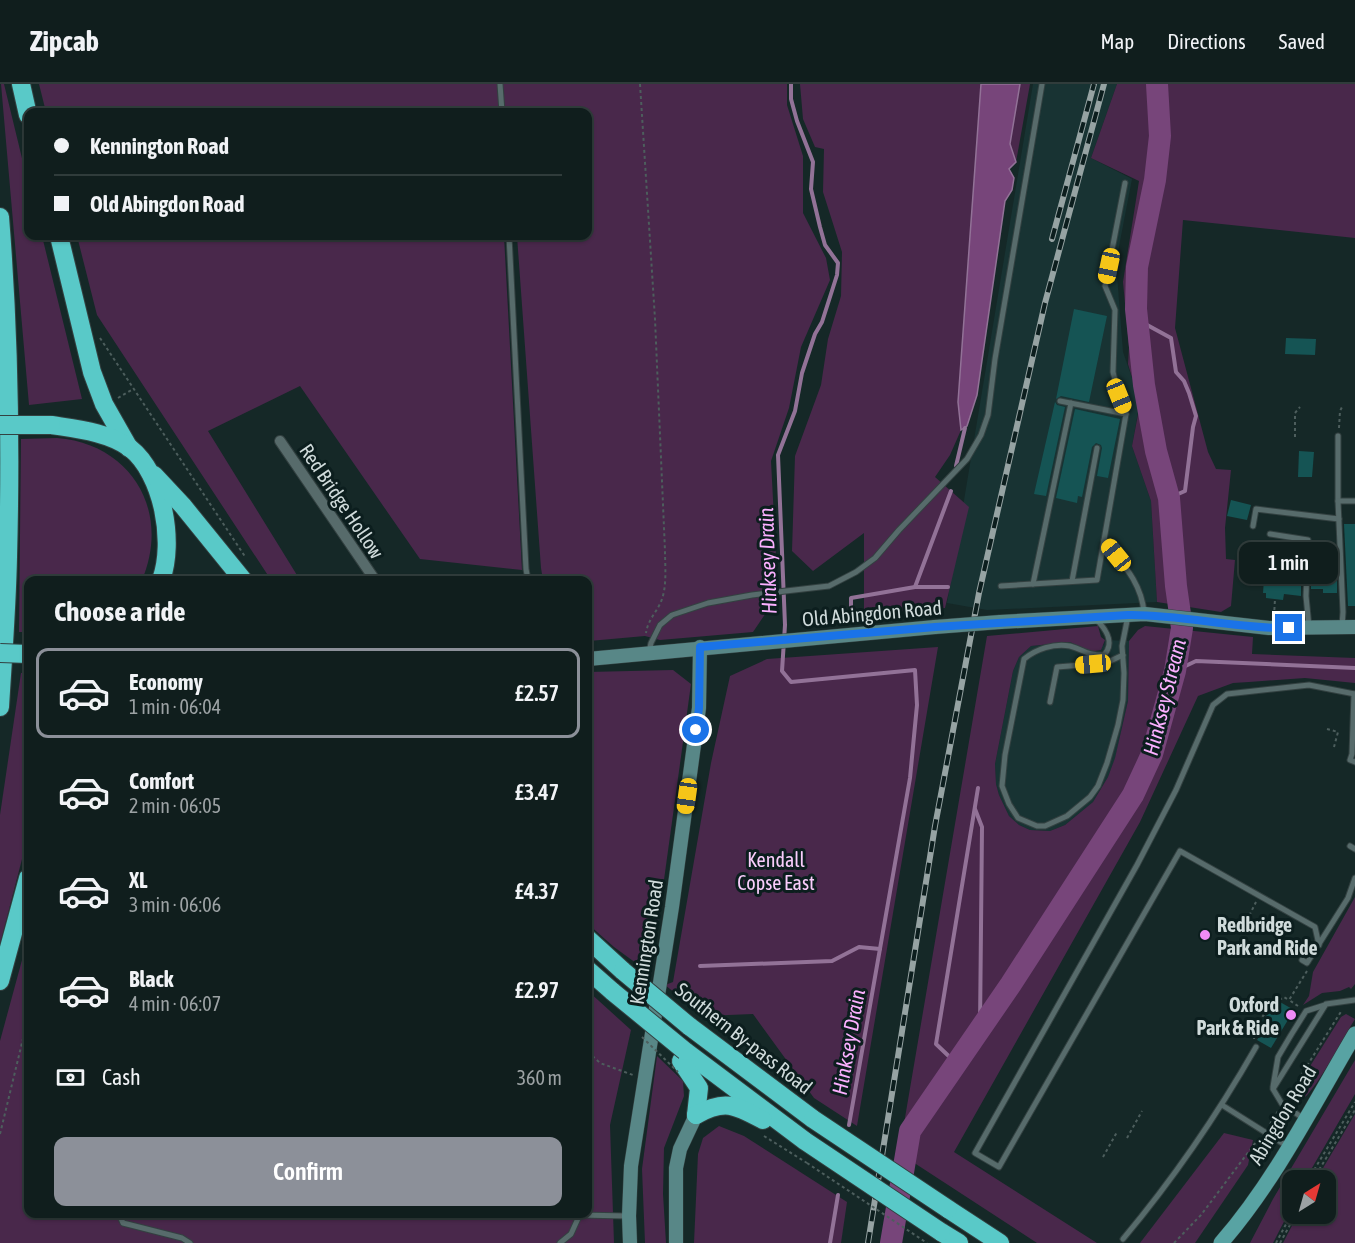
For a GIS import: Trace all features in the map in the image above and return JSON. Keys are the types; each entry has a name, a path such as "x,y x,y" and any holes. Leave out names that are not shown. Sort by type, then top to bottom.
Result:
{"highway":[{"path":"21,84 26,108"},
{"path":"0,217 6,301 9,451 8,559 0,707"},
{"path":"59,240 92,372 104,404 129,448 183,506 240,576"},
{"path":"0,425 51,425 93,432 129,448"},
{"path":"144,465 165,517 168,547 163,576"},
{"path":"0,653 24,654"},
{"path":"0,981 24,893"},
{"name":"Southern By-pass Road","path":"592,943 689,1026 813,1119 1000,1243"},
{"path":"592,974 613,992 641,1026 682,1062 805,1141 934,1237 959,1243"},
{"path":"682,1062 699,1088 696,1115"},
{"path":"696,1115 712,1106 725,1104 743,1109 805,1141"}],"main road":[{"name":"Abingdon Road","path":"1221,1243 1243,1218 1355,1034"},
{"name":"Abingdon Road","path":"1235,1243 1243,1218"}],"street":[{"name":"Red Bridge Hollow","path":"280,441 372,576"},
{"name":"Old Abingdon Road","path":"592,659 935,627 1128,615 1150,615 1269,628 1348,628"},
{"name":"Kennington Road","path":"630,1243 631,1166 672,907 699,708 700,647"},
{"path":"676,1243 676,1168 680,1149 696,1115"}],"lane":[{"path":"500,84 502,108"},
{"path":"647,653 660,625 672,615 708,603 829,586 856,572 875,558 967,459 981,435 987,415 1042,84"},
{"path":"1001,586 1097,580 1126,414 1113,372 1114,309 1105,286 1125,183"},
{"path":"509,240 527,576"},
{"path":"1060,400 1126,414"},
{"path":"1033,584 1071,403"},
{"path":"1338,436 1338,501 1343,612 1348,628"},
{"path":"1072,581 1097,448"},
{"path":"1338,501 1355,501"},
{"path":"1253,526 1256,509 1339,519"},
{"path":"1270,534 1308,540 1306,596 1309,628"},
{"path":"1104,540 1131,574 1150,615"},
{"path":"1104,655 1090,655 1070,646 1052,646 1034,651 1024,659 1005,755 1002,786 1018,818 1028,823 1045,826 1059,820 1080,806 1098,786 1107,763 1123,700 1122,646 1128,615"},
{"path":"1091,617 1106,629 1110,640 1108,650 1104,655"},
{"path":"1104,655 1106,663"},
{"path":"1050,702 1057,667 1106,663 1123,655"},
{"path":"1318,945 1315,927 1180,851 999,1167 975,1153 1137,865 1176,790 1213,705 1227,694 1309,684 1354,694 1350,760 1355,762"},
{"path":"1305,962 1348,898 1355,878"},
{"path":"1305,1119 1282,1104 1273,1089 1278,1057 1306,1011 1326,1004 1353,1001"},
{"path":"1273,1089 1326,1004"},
{"path":"1123,1239 1180,1168 1222,1105 1256,1047"},
{"path":"1222,1105 1288,1147"},
{"path":"592,1214 629,1216"},
{"path":"120,1218 123,1224 182,1238 190,1243"},
{"path":"560,1243 571,1234 578,1218"}],"path":[{"path":"640,84 655,319 665,551 662,600 647,623 647,653"},
{"path":"112,400 134,389 246,558"},
{"path":"1338,436 1340,411 1343,405"},
{"path":"1295,437 1294,412 1300,407"},
{"path":"1274,618 1275,599"},
{"path":"1327,729 1343,733"},
{"path":"1334,747 1338,732"},
{"path":"1244,926 1260,895"},
{"path":"1289,1000 1309,969 1305,962"},
{"path":"1256,1047 1257,1044 1253,1042 1255,1030 1269,1006 1284,997 1306,1011"},
{"path":"1174,1243 1201,1215 1264,1132 1353,1001"},
{"path":"641,1026 682,1062"},
{"path":"0,1134 24,1035"},
{"path":"592,1056 600,1063 644,1079"},
{"path":"1314,1170 1355,1102"},
{"path":"1319,1170 1355,1110"},
{"path":"1127,1138 1142,1111"},
{"path":"1103,1157 1117,1132"},
{"path":"763,1135 934,1237"},
{"path":"1278,1243 1288,1224"}],"shaded area":[{"path":"981,84 1020,84 1010,144 1016,162 1009,169 1014,178 1012,190 1005,201 977,395 967,426 961,430 958,402"},
{"path":"1033,84 1117,84 1091,158 1132,179 1116,262 1123,352 1140,401 1132,446 1151,501 1157,602 987,610 947,603"},
{"path":"1105,640 1129,641 1128,701 1115,759 1108,777 1093,802 1065,825 1050,831 1030,830 1019,825 1009,816 996,784 995,764 1013,671 1019,657 1031,646 1070,642 1090,652 1104,645"}],"green space":[{"path":"1,84 4,84 24,166 24,240 43,240 82,399 29,405"},
{"path":"39,84 787,84 787,105 803,156 803,213 826,258 830,280 801,347 789,408 771,461 778,595 753,632 660,640 645,636 592,641 592,576 542,576 517,240 592,240 592,108 45,108"},
{"path":"800,84 1030,84 1016,162 1009,169 1014,178 1012,190 1005,201 977,395 967,426 961,430 950,455 935,477 969,507 945,608 864,614 864,533 813,571 792,551 795,456 821,385 828,339 841,296 842,252 823,192 824,149 815,147 803,119"},
{"path":"1117,84 1355,84 1355,238 1183,220 1175,328 1208,452 1216,469 1231,470 1225,528 1226,559 1235,560 1231,606 1221,612 1157,602 1151,501 1132,446 1140,404 1128,364 1129,347 1123,282 1139,181 1091,158"},
{"path":"78,240 504,240 522,570 420,559 300,386 208,431 298,576 268,576 97,315"},
{"path":"57,438 83,443 106,453 124,468 138,486 148,507 152,530 150,555 143,576 24,576 24,632 19,632 21,439"},
{"path":"1098,626 1101,637 1105,640 1101,650 1090,652 1070,642 1031,646 1019,657 1013,671 995,764 996,784 1009,816 1019,825 1030,830 1050,831 1065,825 1093,802 1108,777 1115,758 1128,701 1129,641 1138,630 1145,626 1253,637 1252,654 1355,658 1355,683 1305,678 1233,683 1198,696 1140,822 954,1152 1097,1243 1037,1243 899,1153 987,636"},
{"name":"Kendall Copse East","path":"938,647 857,1126 814,1098 753,1014 704,1016 665,985 673,982 711,763 730,676 767,659"},
{"path":"673,670 691,684 651,974 592,928 592,672"},
{"path":"21,673 24,673 24,851 0,944 0,815"},
{"path":"1355,897 1355,984 1351,989 1349,987 1340,991 1322,993 1303,1005 1309,996 1313,972"},
{"path":"24,953 24,1218 592,1218 592,995 631,1030 610,1125 614,1243 0,1243 0,1041"},
{"path":"1346,1014 1355,1019 1320,1078 1297,1104 1290,1098 1341,1017"},
{"path":"657,1056 683,1081 684,1096 664,1148 663,1194 666,1243 645,1243 642,1169"},
{"path":"1355,1060 1355,1094 1311,1170 1290,1170"},
{"path":"1355,1114 1355,1243 1283,1243 1293,1224 1336,1224 1336,1170 1322,1170"},
{"path":"719,1126 744,1136 847,1202 841,1243 694,1243 698,1154 703,1138"},
{"path":"1224,1133 1253,1140 1248,1165 1195,1243 1140,1243"},
{"path":"1282,1184 1283,1224 1273,1243 1250,1243"}],"building":[{"path":"1074,309 1107,316 1089,402 1061,396 1056,399"},
{"path":"1286,338 1316,339 1315,355 1285,354"},
{"path":"1055,402 1065,407 1046,496 1034,494"},
{"path":"1075,409 1120,419 1108,478 1097,476 1102,448 1096,443 1092,447 1082,497 1078,496 1077,503 1056,498"},
{"path":"1299,451 1314,452 1312,477 1298,477"},
{"path":"1231,500 1251,505 1247,520 1227,516"},
{"path":"1344,524 1355,524 1355,606 1348,606"},
{"path":"1266,552 1288,555 1287,563 1301,564 1301,596 1284,594 1283,600 1266,598 1266,593 1263,593"},
{"path":"1337,579 1337,593 1323,593 1323,589 1311,589 1311,580"},
{"path":"1280,1002 1294,1010 1271,1048 1257,1040 1264,1029 1261,1027 1263,1019 1269,1013 1272,1015"}],"waterway":[{"name":"Hinksey Drain","path":"791,84 791,99 797,121 813,162 811,189 820,227 825,245 838,263 837,275 822,322 815,334 802,373 795,411 778,455 785,625 782,671 791,682 915,670 917,705 910,778 849,1125"},
{"name":"Hinksey Stream","path":"891,1243 910,1131 1011,984 1133,795 1152,754 1175,671 1182,628 1169,498 1156,451 1144,385 1136,309 1137,267 1155,180 1160,136 1157,84"},
{"path":"1138,320 1171,338 1176,372 1184,381 1196,416 1185,491 1169,498"},
{"path":"956,466 965,428"},
{"path":"851,614 851,598 915,587 951,491"},
{"path":"915,587 948,587"},
{"path":"1175,671 1196,661 1355,668"},
{"path":"956,1063 936,1044 978,788"},
{"path":"975,809 982,827 980,1028"},
{"path":"700,966 832,961 859,947 880,949"},
{"name":"Hinksey Drain","path":"830,1243 838,1195"}],"railway":[{"path":"1052,239 1094,84"},
{"path":"868,1243 935,826 979,593 1045,303 1104,84"}],"place":[{"name":"Redbridge Park and Ride","path":"1205,935"},
{"name":"Oxford Park & Ride","path":"1291,1015"}],"route":[{"path":"696,730 699,708 700,647 1000,622 1145,614 1269,628 1289,628"}]}
